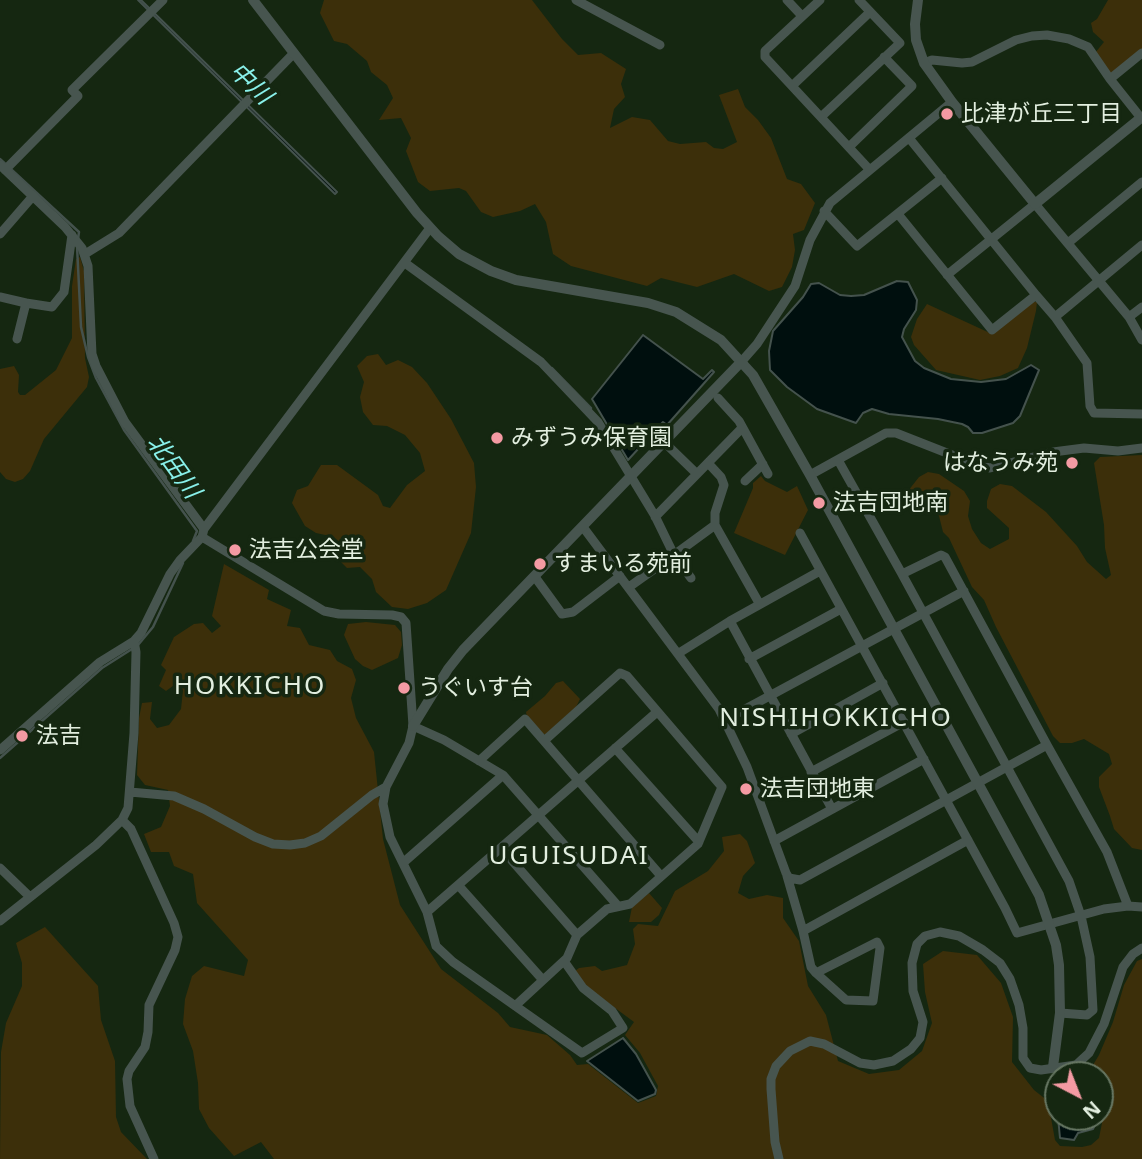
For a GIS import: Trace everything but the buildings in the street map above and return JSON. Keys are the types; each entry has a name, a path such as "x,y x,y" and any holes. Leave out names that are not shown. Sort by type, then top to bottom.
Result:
{"street":[{"path":"163,0 72,90 78,96 6,167 74,237 84,251 92,354 96,366 124,422 203,533 324,611 401,617 406,623 414,726"},
{"path":"253,0 430,228 459,254 504,276 648,303 676,312 714,335 742,361 761,386 1039,895 1050,925 1059,965 1060,1013 1054,1061"},
{"path":"576,0 660,45"},
{"path":"787,0 802,16"},
{"path":"820,0 764,54 869,169"},
{"path":"821,117 900,43 859,0"},
{"path":"918,0 916,40 924,63 952,102 1129,317 1142,340"},
{"path":"792,86 870,12"},
{"path":"924,63 932,60 972,62 1016,40 1047,35 1069,39 1088,47 1110,79 1142,117 947,275"},
{"path":"84,251 119,233 294,53"},
{"path":"1110,79 1142,53"},
{"path":"849,147 912,86 884,57"},
{"path":"564,961 583,988 612,1011 623,1028 582,1053 445,956 436,946 427,912 393,844 383,804 386,787 409,743 414,726 448,669 463,650 757,344 795,286 810,240 830,203 952,102"},
{"path":"909,138 1055,317 1087,363 1090,406 1094,413 1142,414"},
{"path":"824,211 857,246 942,178"},
{"path":"1068,243 1142,182"},
{"path":"0,234 33,196"},
{"path":"898,214 992,331 1036,295"},
{"path":"0,750 100,662 134,641 149,621 170,575 180,560 203,533 430,228"},
{"path":"0,297 52,307 64,292 74,237"},
{"path":"1055,317 1142,245"},
{"path":"406,261 555,374 598,422 632,476 674,555 691,578"},
{"path":"17,339 26,303"},
{"path":"1129,317 1142,307"},
{"path":"718,398 742,428 768,474"},
{"path":"655,517 742,428"},
{"path":"810,475 886,433 896,433 981,467 990,468 1074,449 1118,451 1142,448"},
{"path":"664,442 696,474"},
{"path":"838,460 1069,881 1081,916 1090,957 1093,1010 1087,1016 1060,1013"},
{"path":"708,463 721,477 724,485 715,513 715,525 758,603"},
{"path":"745,481 763,464"},
{"path":"629,587 715,525"},
{"path":"583,527 709,693 725,720 747,767 786,873 811,967 816,973 846,1000 870,1002 874,998 879,943 875,942 816,973"},
{"path":"800,533 1006,908 1017,933 1104,909 1142,907"},
{"path":"902,574 941,555 945,557 1107,852 1128,906"},
{"path":"679,653 758,603 820,571"},
{"path":"535,577 562,614 573,612 620,576"},
{"path":"725,720 964,591"},
{"path":"749,659 841,609"},
{"path":"730,621 832,809"},
{"path":"0,921 96,845 122,820 128,808 136,652 134,641"},
{"path":"515,1006 564,961 577,935 607,909 630,904 699,842 722,787 627,676 620,673 544,741"},
{"path":"791,734 883,684"},
{"path":"427,912 657,712"},
{"path":"480,761 525,719 661,876"},
{"path":"811,772 904,722"},
{"path":"414,726 503,775 618,906"},
{"path":"786,873 793,880 800,880 1047,745"},
{"path":"615,748 699,842"},
{"path":"774,841 924,759"},
{"path":"404,862 503,775"},
{"path":"130,792 174,796 255,837 273,844 290,845 305,843 321,836 386,787"},
{"path":"122,820 131,829 174,923 177,937 175,950 149,1004 145,1046 127,1079 130,1106 154,1159"},
{"path":"803,931 968,841"},
{"path":"501,848 577,935"},
{"path":"0,868 29,897"},
{"path":"459,886 542,979"},
{"path":"779,1159 771,1089 771,1079 776,1066 790,1051 810,1041 824,1044 860,1063 874,1065 893,1061 911,1049 920,1038 923,1022 913,991 913,953 917,944 932,933 959,936 1000,963 1010,979 1019,1005 1023,1028 1022,1054 1025,1062 1035,1070 1044,1068"},
{"path":"1080,1061 1089,1053 1104,1024 1123,967 1133,954 1142,948"}],"shaded area":[{"path":"138,0 141,0 337,192 335,194"},
{"path":"324,0 532,0 578,55 601,53 626,69 621,84 625,97 614,109 610,128 632,117 650,120 668,141 680,144 706,142 714,148 723,149 737,142 719,95 738,89 745,107 771,138 787,179 801,184 815,203 804,230 793,234 795,250 792,267 782,287 769,291 734,274 697,287 661,278 647,286 571,266 553,254 546,222 535,204 520,211 493,217 481,212 466,191 459,188 430,191 418,182 406,151 411,138 401,118 379,120 393,98 387,85 371,72 367,61 347,44 334,41 320,13"},
{"path":"1108,0 1142,0 1142,49 1110,76 1095,53 1104,42 1093,32 1091,23 1097,19"},
{"path":"80,257 84,271 85,358 89,377 87,387 44,439 30,471 23,479 15,482 6,479 0,472 0,369 14,366 19,375 20,395 25,395 56,370 72,338 72,286 76,259"},
{"path":"897,281 908,282 917,300 916,310 902,337 915,361 924,368 951,379 981,382 1006,379 1031,365 1039,370 1020,416 1013,423 982,433 973,433 962,424 889,414 872,409 863,413 856,423 817,409 787,387 770,370 769,351 773,331 811,284 819,283 840,295 851,296 864,295"},
{"path":"1033,302 1037,302 1036,311 1027,348 1018,368 1000,376 980,380 936,370 914,345 911,337 917,319 927,304 992,334"},
{"path":"643,335 703,379 712,370 714,372 667,425 663,422 628,460 592,399"},
{"path":"378,354 386,365 398,360 412,367 427,383 451,419 474,463 476,487 471,533 446,590 427,603 408,609 392,607 376,592 372,579 360,567 347,568 339,560 330,536 316,533 305,526 292,503 297,490 308,486 321,465 337,465 378,495 383,506 390,508 407,485 425,471 420,453 405,435 387,426 373,425 363,412 360,397 364,382 357,366 367,356"},
{"path":"1142,455 1142,850 1132,848 1114,829 1099,787 1099,777 1112,764 1109,754 1084,739 1060,743 1053,736 984,600 972,587 949,538 943,532 939,516 930,504 924,506 910,498 908,491 919,477 928,472 939,474 964,491 970,501 968,516 972,529 981,543 990,549 1009,539 1009,528 987,508 991,489 1000,484 1012,486 1046,512 1077,546 1087,562 1106,579 1111,575 1094,463 1100,457"},
{"path":"761,476 765,481 787,492 797,486 808,510 785,555 734,533 753,483"},
{"path":"224,564 269,590 267,599 291,610 287,626 300,628 309,645 330,650 337,661 352,669 356,680 351,698 356,718 374,752 383,839 400,905 441,969 498,1013 510,1027 547,1035 570,1055 577,1065 588,1064 638,1103 656,1096 658,1086 640,1053 625,1035 634,1022 584,985 575,971 595,966 602,971 627,965 635,944 633,929 638,924 658,926 675,891 708,871 724,851 722,837 740,834 747,841 755,863 743,876 738,893 749,899 767,895 783,898 783,918 799,941 808,986 826,1015 838,1061 869,1074 899,1070 922,1051 932,1023 925,992 923,964 943,951 977,955 1001,983 1013,1017 1012,1062 1034,1090 1044,1098 1044,1131 1053,1131 1055,1140 1060,1146 1091,1145 1099,1138 1100,1131 1114,1131 1114,1061 1095,1061 1113,1022 1124,985 1137,961 1142,959 1142,1159 274,1159 261,1142 234,1156 209,1128 199,1109 193,1051 183,1024 185,999 192,976 204,966 244,976 248,960 197,903 193,874 174,866 169,852 151,852 144,834 161,827 170,806 168,790 145,785 137,775 142,703 152,702 150,719 157,728 169,725 181,709 183,690 177,683 166,691 159,686 166,670 161,665 174,637 194,624 203,623 212,633 221,626 212,616"},
{"path":"366,622 395,625 401,632 402,645 398,658 372,670 355,659 344,635 348,624"},
{"path":"563,681 580,699 576,707 543,734 527,717 526,712 556,683"},
{"path":"649,893 662,908 659,915 651,922 629,922 632,907"},
{"path":"45,927 98,986 101,1020 115,1061 116,1117 121,1132 147,1159 0,1159 1,1052 6,1023 22,986 22,963 16,943"},
{"path":"623,1038 636,1054 656,1090 655,1094 638,1101 587,1061"},
{"path":"1059,1131 1086,1131 1078,1133 1074,1140 1060,1138"}],"waterway":[{"name":"北田川","path":"0,159 79,232 78,239"},
{"name":"北田川","path":"77,246 81,327 96,378 124,430 197,531 193,541"},
{"name":"中川","path":"552,368 591,408"},
{"name":"北田川","path":"138,645 153,627 183,563"},
{"name":"北田川","path":"0,758 102,668 132,649"}],"place":[{"name":"比津が丘三丁目","path":"947,114"},
{"name":"みずうみ保育園","path":"497,438"},
{"name":"はなうみ苑","path":"1072,463"},
{"name":"法吉団地南","path":"819,503"},
{"name":"法吉公会堂","path":"235,550"},
{"name":"すまいる苑前","path":"540,564"},
{"name":"うぐいす台","path":"404,688"},
{"name":"法吉","path":"22,736"},
{"name":"法吉団地東","path":"746,789"}],"district":[{"name":"HOKKICHO","path":"250,687"},
{"name":"NISHIHOKKICHO","path":"836,719"},
{"name":"UGUISUDAI","path":"569,857"}]}
